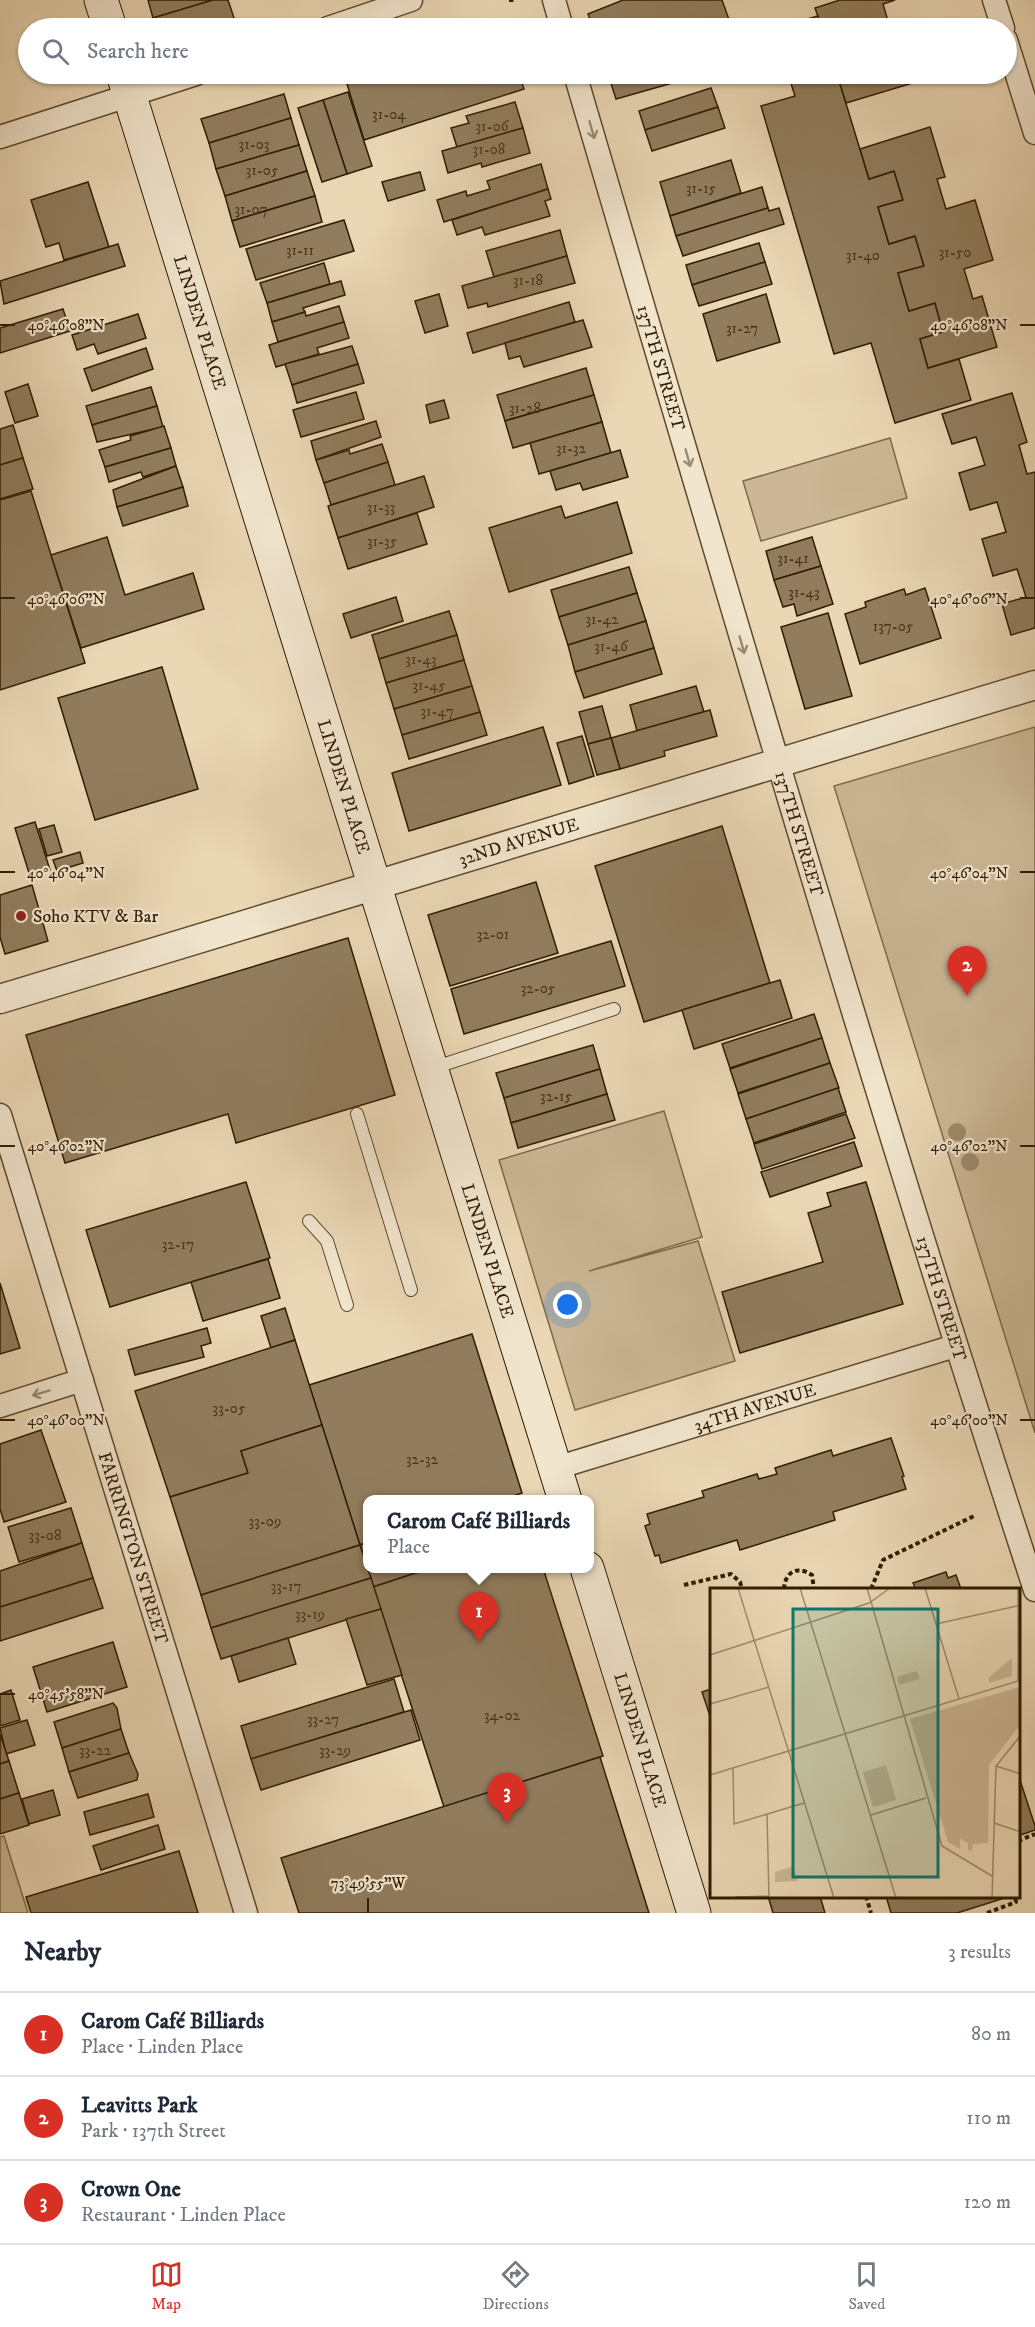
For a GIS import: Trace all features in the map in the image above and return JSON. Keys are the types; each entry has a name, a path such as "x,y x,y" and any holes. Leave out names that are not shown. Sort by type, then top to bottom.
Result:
{"main road":[{"path":"101,0 107,18"},
{"name":"LINDEN PLACE","path":"127,85 564,1495"},
{"name":"LINDEN PLACE","path":"588,1573 693,1913"}],"street":[{"path":"358,18 411,0"},
{"path":"554,0 559,18"},
{"path":"994,0 1000,18"},
{"path":"1017,69 1031,105 1035,133"},
{"name":"137TH STREET","path":"578,84 777,763 955,1346 1035,1590"},
{"path":"0,137 127,85"},
{"name":"32ND AVENUE","path":"0,999 1035,685"},
{"name":"FARRINGTON STREET","path":"0,1115 246,1913"},
{"name":"34TH AVENUE","path":"556,1468 955,1346"},
{"path":"0,1406 82,1380"}],"lane":[{"path":"432,1069 614,1009"},
{"path":"357,1114 411,1290"},
{"path":"309,1221 327,1241 347,1305"}],"path":[{"path":"510,0 516,0"},
{"path":"871,1588 883,1560 976,1515"},
{"path":"784,1588 785,1579 792,1571 801,1570 812,1575 814,1588"},
{"path":"684,1585 731,1574 740,1582 742,1588"},
{"path":"1020,1840 1035,1834"},
{"path":"867,1898 871,1913"},
{"path":"987,1913 1010,1906 1016,1902 1015,1898"}],"shaded area":[{"path":"890,438 907,498 761,541 743,481"},
{"path":"1035,727 1035,1433 834,786"},
{"path":"664,1111 702,1237 589,1271 698,1241 735,1361 575,1410 499,1160"},
{"path":"4,1836 28,1913 0,1913 0,1837"}],"building":[{"path":"148,0 213,0 153,18"},
{"path":"213,0 228,0 234,18 153,18"},
{"path":"623,0 722,0 728,18 589,18 588,14"},
{"path":"840,0 895,0 883,4 887,18 818,18 815,8"},
{"path":"347,84 522,84 524,89 364,140"},
{"path":"611,84 669,84 616,99"},
{"path":"791,84 840,84 869,179 894,171 903,200 878,207 889,244 915,236 924,266 898,273 909,311 935,303 943,332 920,339 928,368 959,359 971,400 895,423 871,343 834,354 761,106 795,96"},
{"path":"840,84 909,84 846,103"},
{"path":"711,88 718,107 645,130 639,111"},
{"path":"348,92 372,166 347,174 323,100"},
{"path":"284,94 291,118 209,143 201,119"},
{"path":"323,100 347,174 322,182 298,108"},
{"path":"515,102 523,128 457,147 451,128 469,123 466,116"},
{"path":"718,107 725,128 652,151 645,130"},
{"path":"291,118 299,145 216,169 209,143"},
{"path":"930,127 945,177 937,179 946,209 975,200 993,260 964,269 973,299 982,296 997,347 928,368 920,339 943,332 935,303 909,311 898,273 924,266 915,236 889,244 878,207 903,200 894,171 869,179 860,149"},
{"path":"523,128 530,153 482,167 481,163 448,173 442,151"},
{"path":"299,145 307,171 225,196 216,169"},
{"path":"731,160 741,193 670,216 660,182"},
{"path":"541,164 548,189 444,222 437,200 466,191 467,196 490,189 487,181"},
{"path":"307,171 315,196 232,221 225,196"},
{"path":"420,172 425,190 388,201 382,182"},
{"path":"88,182 109,247 64,260 59,243 46,247 31,200"},
{"path":"762,187 768,208 676,236 670,216"},
{"path":"548,189 551,199 545,201 550,216 485,235 482,227 457,235 452,220"},
{"path":"315,196 322,222 240,247 232,221"},
{"path":"768,208 769,211 779,208 784,224 683,256 676,236"},
{"path":"344,220 354,251 256,280 246,249"},
{"path":"560,230 567,256 494,277 486,251"},
{"path":"759,243 765,262 692,285 686,265"},
{"path":"118,244 125,266 4,304 0,281"},
{"path":"567,256 575,283 488,307 487,303 468,308 462,286"},
{"path":"765,262 772,284 699,306 692,285"},
{"path":"324,263 330,284 267,303 260,283"},
{"path":"341,281 345,295 303,308 305,312 272,322 267,303"},
{"path":"439,294 448,326 425,333 415,301"},
{"path":"766,294 780,342 717,361 703,314"},
{"path":"569,302 575,322 473,353 467,333"},
{"path":"339,306 344,322 278,342 272,322 305,312 306,316"},
{"path":"63,309 70,331 0,353 0,328"},
{"path":"138,314 146,338 98,354 94,344 77,350 72,335"},
{"path":"583,320 592,347 524,367 520,356 509,359 505,343"},
{"path":"344,322 349,338 317,348 319,354 276,367 269,345"},
{"path":"352,346 358,364 292,385 285,364"},
{"path":"146,348 153,369 92,391 84,369"},
{"path":"358,364 364,383 297,403 292,385"},
{"path":"586,368 594,395 505,421 497,395"},
{"path":"28,384 38,416 15,423 5,392"},
{"path":"151,387 157,406 92,425 86,406"},
{"path":"356,392 364,419 301,437 293,410"},
{"path":"1012,393 1027,442 1019,445 1027,474 1035,472 1035,628 1011,635 1002,604 1026,597 1017,569 993,576 982,539 1006,532 997,502 970,510 959,473 985,465 976,437 952,444 942,414"},
{"path":"594,395 602,422 513,448 505,421"},
{"path":"444,400 449,418 430,423 426,405"},
{"path":"157,406 163,427 97,442 92,425"},
{"path":"376,421 381,437 316,460 311,441"},
{"path":"602,422 611,453 539,474 530,443"},
{"path":"13,425 23,458 0,465 0,429"},
{"path":"164,426 171,448 105,467 99,450 131,440 130,436"},
{"path":"382,444 388,462 324,483 316,460 349,450 350,454"},
{"path":"171,448 176,466 143,477 141,472 109,482 105,467"},
{"path":"620,450 628,477 583,490 580,483 556,490 550,471"},
{"path":"23,458 33,489 0,499 0,465"},
{"path":"388,462 395,485 331,505 324,483"},
{"path":"176,466 183,487 117,507 113,490"},
{"path":"424,476 434,507 338,538 328,506"},
{"path":"183,487 188,506 123,526 117,507"},
{"path":"31,491 85,663 0,690 0,500"},
{"path":"617,502 632,553 509,592 489,528 561,506 565,518"},
{"path":"417,513 427,544 348,569 338,538"},
{"path":"107,537 125,595 193,573 204,609 81,648 51,555"},
{"path":"812,537 821,566 774,580 766,551"},
{"path":"821,566 833,604 797,616 794,604 783,607 774,580"},
{"path":"629,567 637,593 559,617 551,590"},
{"path":"925,588 941,638 860,664 845,614 866,607 865,602 904,589 906,595"},
{"path":"637,593 646,621 568,645 559,617"},
{"path":"396,597 403,621 351,638 343,614"},
{"path":"449,611 457,635 379,659 372,635"},
{"path":"828,613 852,696 805,709 781,627"},
{"path":"646,621 654,648 575,672 568,645"},
{"path":"457,635 464,660 386,683 379,659"},
{"path":"654,648 662,674 584,698 575,672"},
{"path":"464,660 472,686 394,709 386,683"},
{"path":"162,667 198,789 95,820 58,698"},
{"path":"472,686 480,712 402,735 394,709"},
{"path":"696,686 704,712 637,731 630,705"},
{"path":"602,706 611,738 588,744 579,712"},
{"path":"710,710 717,736 664,751 665,756 620,769 611,738"},
{"path":"480,712 487,735 409,759 402,735"},
{"path":"543,727 561,785 409,831 392,773"},
{"path":"582,736 594,776 569,784 557,743"},
{"path":"611,738 620,769 597,775 588,744"},
{"path":"35,822 50,870 30,876 15,828"},
{"path":"54,825 62,852 47,856 39,829"},
{"path":"722,826 770,983 644,1022 595,866"},
{"path":"80,852 83,863 57,871 53,860"},
{"path":"536,882 558,953 450,986 428,915"},
{"name":"Soho KTV & Bar","path":"32,885 48,941 5,954 0,937 0,895"},
{"path":"348,938 395,1095 236,1143 228,1114 65,1163 26,1035"},
{"path":"611,941 625,986 464,1034 451,989"},
{"path":"780,980 792,1018 694,1049 682,1010"},
{"path":"814,1014 822,1038 730,1068 722,1044"},
{"path":"822,1038 830,1063 738,1093 730,1069"},
{"path":"593,1045 600,1069 504,1098 496,1073"},
{"path":"830,1063 839,1088 746,1119 738,1094"},
{"path":"600,1069 607,1094 511,1123 504,1098"},
{"path":"838,1088 846,1112 754,1143 746,1119"},
{"path":"607,1094 615,1120 518,1148 511,1123"},
{"path":"846,1114 855,1138 762,1169 754,1144"},
{"path":"854,1142 862,1166 770,1197 761,1172"},
{"path":"246,1182 270,1258 110,1307 86,1230"},
{"path":"866,1182 903,1304 740,1353 722,1292 823,1262 808,1213 831,1206 827,1193"},
{"path":"268,1259 280,1298 203,1321 191,1282"},
{"path":"0,1283 20,1348 0,1354"},
{"path":"285,1308 295,1340 271,1348 261,1316"},
{"path":"207,1328 211,1343 201,1346 204,1357 135,1375 128,1350"},
{"path":"472,1334 522,1493 516,1495 363,1495 363,1544 360,1545 309,1385"},
{"path":"295,1340 322,1425 241,1451 248,1473 170,1497 135,1391"},
{"path":"322,1425 360,1545 201,1595 170,1497 248,1473 241,1451"},
{"path":"41,1430 66,1502 4,1522 0,1509 0,1444"},
{"path":"891,1438 906,1489 833,1512 835,1520 740,1550 737,1540 661,1563 659,1555 655,1556 645,1526 650,1524 647,1514 704,1497 702,1491 757,1474 759,1479 777,1474 775,1468 831,1450 833,1456"},
{"path":"71,1508 82,1543 19,1562 8,1527"},
{"path":"82,1543 93,1578 0,1607 0,1571"},
{"path":"360,1545 363,1554 363,1573 369,1573 371,1578 211,1628 201,1595"},
{"path":"946,1572 948,1578 956,1575 961,1588 912,1588 915,1587 913,1583"},
{"path":"369,1573 416,1573 373,1587"},
{"path":"416,1573 545,1573 603,1756 444,1807 373,1587"},
{"path":"93,1578 103,1608 0,1641 0,1607"},
{"path":"371,1578 381,1609 221,1659 211,1628"},
{"path":"381,1609 402,1675 367,1685 346,1619"},
{"path":"288,1638 296,1664 239,1682 231,1656"},
{"path":"113,1642 127,1687 47,1712 33,1667"},
{"path":"394,1679 404,1712 251,1759 241,1726"},
{"path":"710,1689 710,1716 702,1692"},
{"path":"11,1690 20,1720 0,1726 0,1694"},
{"path":"113,1703 117,1708 121,1729 62,1748 54,1722"},
{"path":"411,1710 420,1740 261,1790 251,1759"},
{"path":"27,1720 35,1745 6,1754 0,1728"},
{"path":"121,1729 129,1753 69,1772 62,1748"},
{"path":"0,1734 9,1761 0,1764"},
{"path":"129,1753 138,1774 137,1780 78,1798 69,1772"},
{"path":"600,1757 649,1913 299,1913 281,1858"},
{"path":"9,1761 19,1793 0,1799 0,1764"},
{"path":"1020,1780 1035,1826 1035,1830 1020,1835"},
{"path":"53,1790 60,1815 29,1824 22,1799"},
{"path":"19,1793 29,1825 0,1834 0,1799"},
{"path":"148,1794 154,1817 90,1835 84,1812"},
{"path":"158,1825 165,1849 101,1870 93,1846"},
{"path":"179,1851 198,1913 31,1913 26,1897"},
{"path":"769,1898 821,1898 825,1913 773,1913"},
{"path":"887,1898 1005,1898 957,1913 891,1913"}],"place":[{"name":"Soho KTV & Bar","path":"21,916"},
{"name":"Leavitts Park","path":"967,996"},
{"name":"Carom Café Billiards","path":"479,1642"},
{"name":"Crown One","path":"507,1823"}]}
